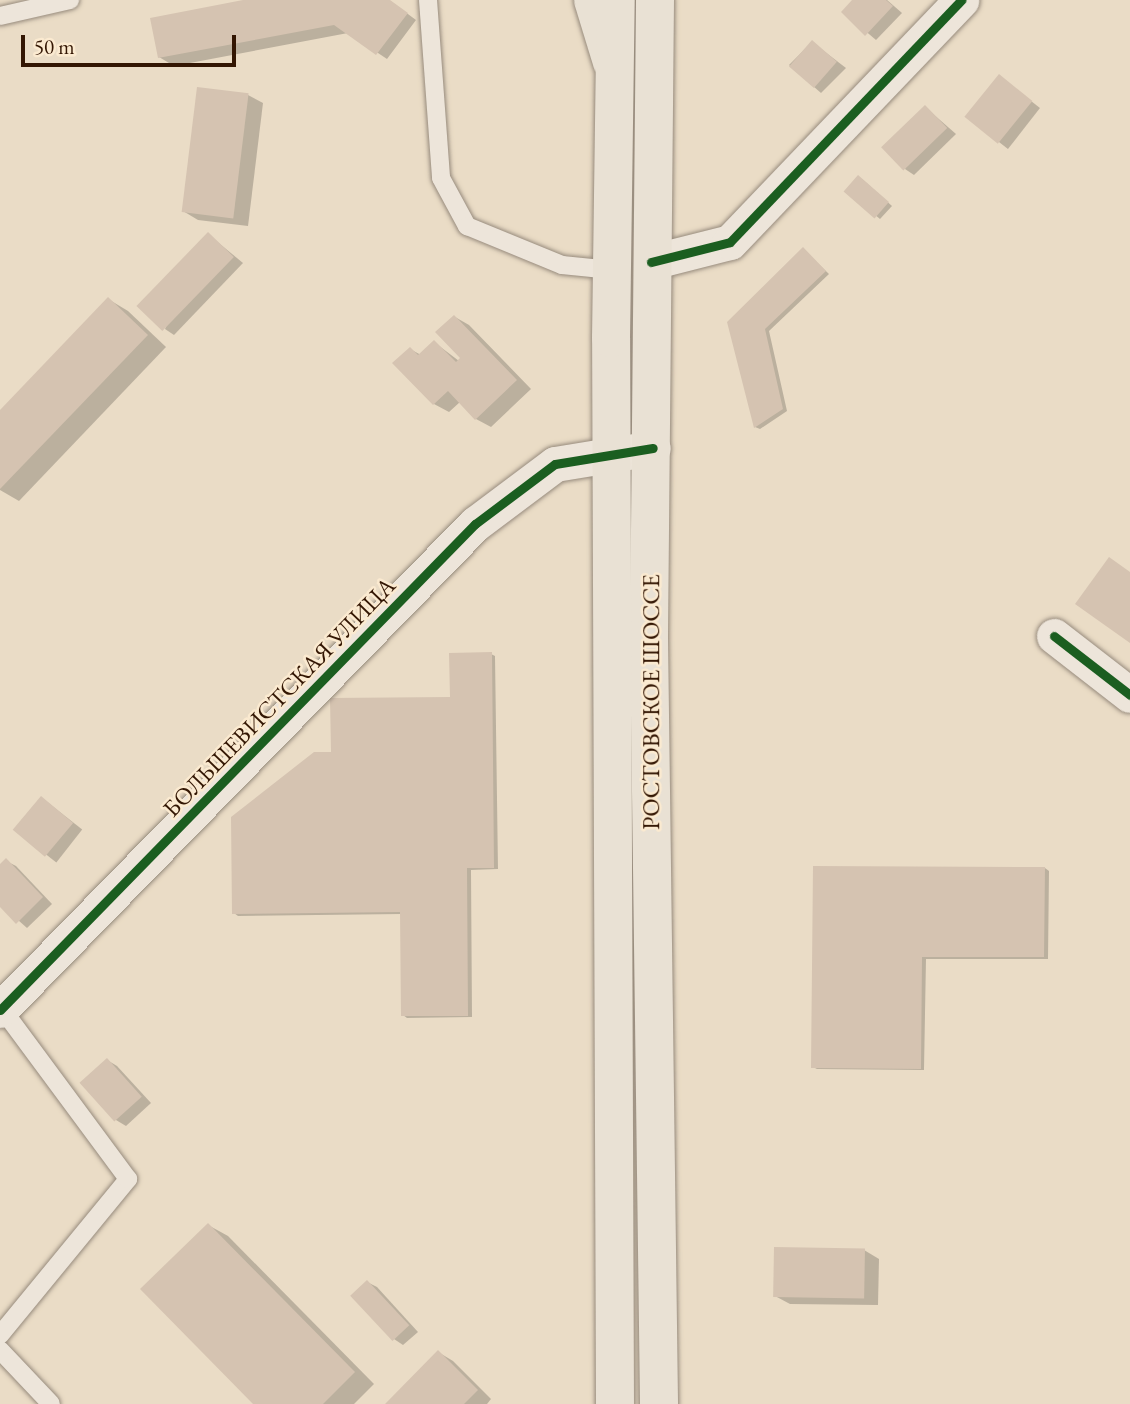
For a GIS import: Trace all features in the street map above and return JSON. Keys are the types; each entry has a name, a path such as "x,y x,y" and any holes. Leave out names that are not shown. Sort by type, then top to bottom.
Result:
{"main road":[{"path":"593,0 615,72"},
{"name":"РОСТОВСКОЕ ШОССЕ","path":"615,1404 612,271 616,0"},
{"name":"РОСТОВСКОЕ ШОССЕ","path":"655,0 650,665 659,1404"}],"street":[{"path":"651,262 730,242 961,0"},
{"name":"БОЛЬШЕВИСТСКАЯ УЛИЦА","path":"1,1010 475,524 555,464 612,452 653,448"},
{"path":"1054,636 1130,695"}],"lane":[{"path":"0,16 70,0"},
{"path":"428,0 441,178 467,226 562,265 612,271"},
{"path":"0,1335 128,1180 1,1010"},
{"path":"0,1350 51,1404"}],"building":[{"path":"243,0 390,0 408,13 376,55 334,25 158,58 150,18"},
{"path":"852,0 886,0 893,6 865,36 841,12"},
{"path":"812,40 837,62 814,88 789,66"},
{"path":"999,74 1032,101 998,144 964,117"},
{"path":"197,87 249,93 233,218 182,212"},
{"path":"925,105 947,128 903,170 881,147"},
{"path":"858,175 889,202 875,219 844,192"},
{"path":"208,232 234,257 162,331 136,306"},
{"path":"803,247 826,271 765,329 783,409 754,428 727,322"},
{"path":"108,297 148,335 0,489 0,410"},
{"path":"454,315 517,380 475,420 448,391 433,405 392,363 410,347 418,355 434,340 456,362 460,358 435,332"},
{"path":"1109,557 1130,572 1130,643 1075,604"},
{"path":"492,652 494,868 467,868 468,1016 401,1016 400,912 232,914 231,817 314,752 331,752 330,698 450,697 449,653"},
{"path":"41,796 73,823 45,857 13,830"},
{"path":"6,858 43,897 16,924 0,907 0,864"},
{"path":"813,866 1045,867 1044,957 922,957 921,1069 811,1068"},
{"path":"107,1058 142,1097 114,1121 80,1083"},
{"path":"208,1223 355,1372 323,1404 253,1404 140,1289"},
{"path":"774,1247 865,1249 864,1299 773,1297"},
{"path":"367,1280 409,1325 392,1341 350,1296"},
{"path":"438,1350 478,1390 464,1404 385,1404"}],"cycle path":[{"path":"651,262 730,242 961,0"},
{"path":"0,1010 475,524 555,464 653,448"},
{"path":"1054,636 1130,695"}]}
